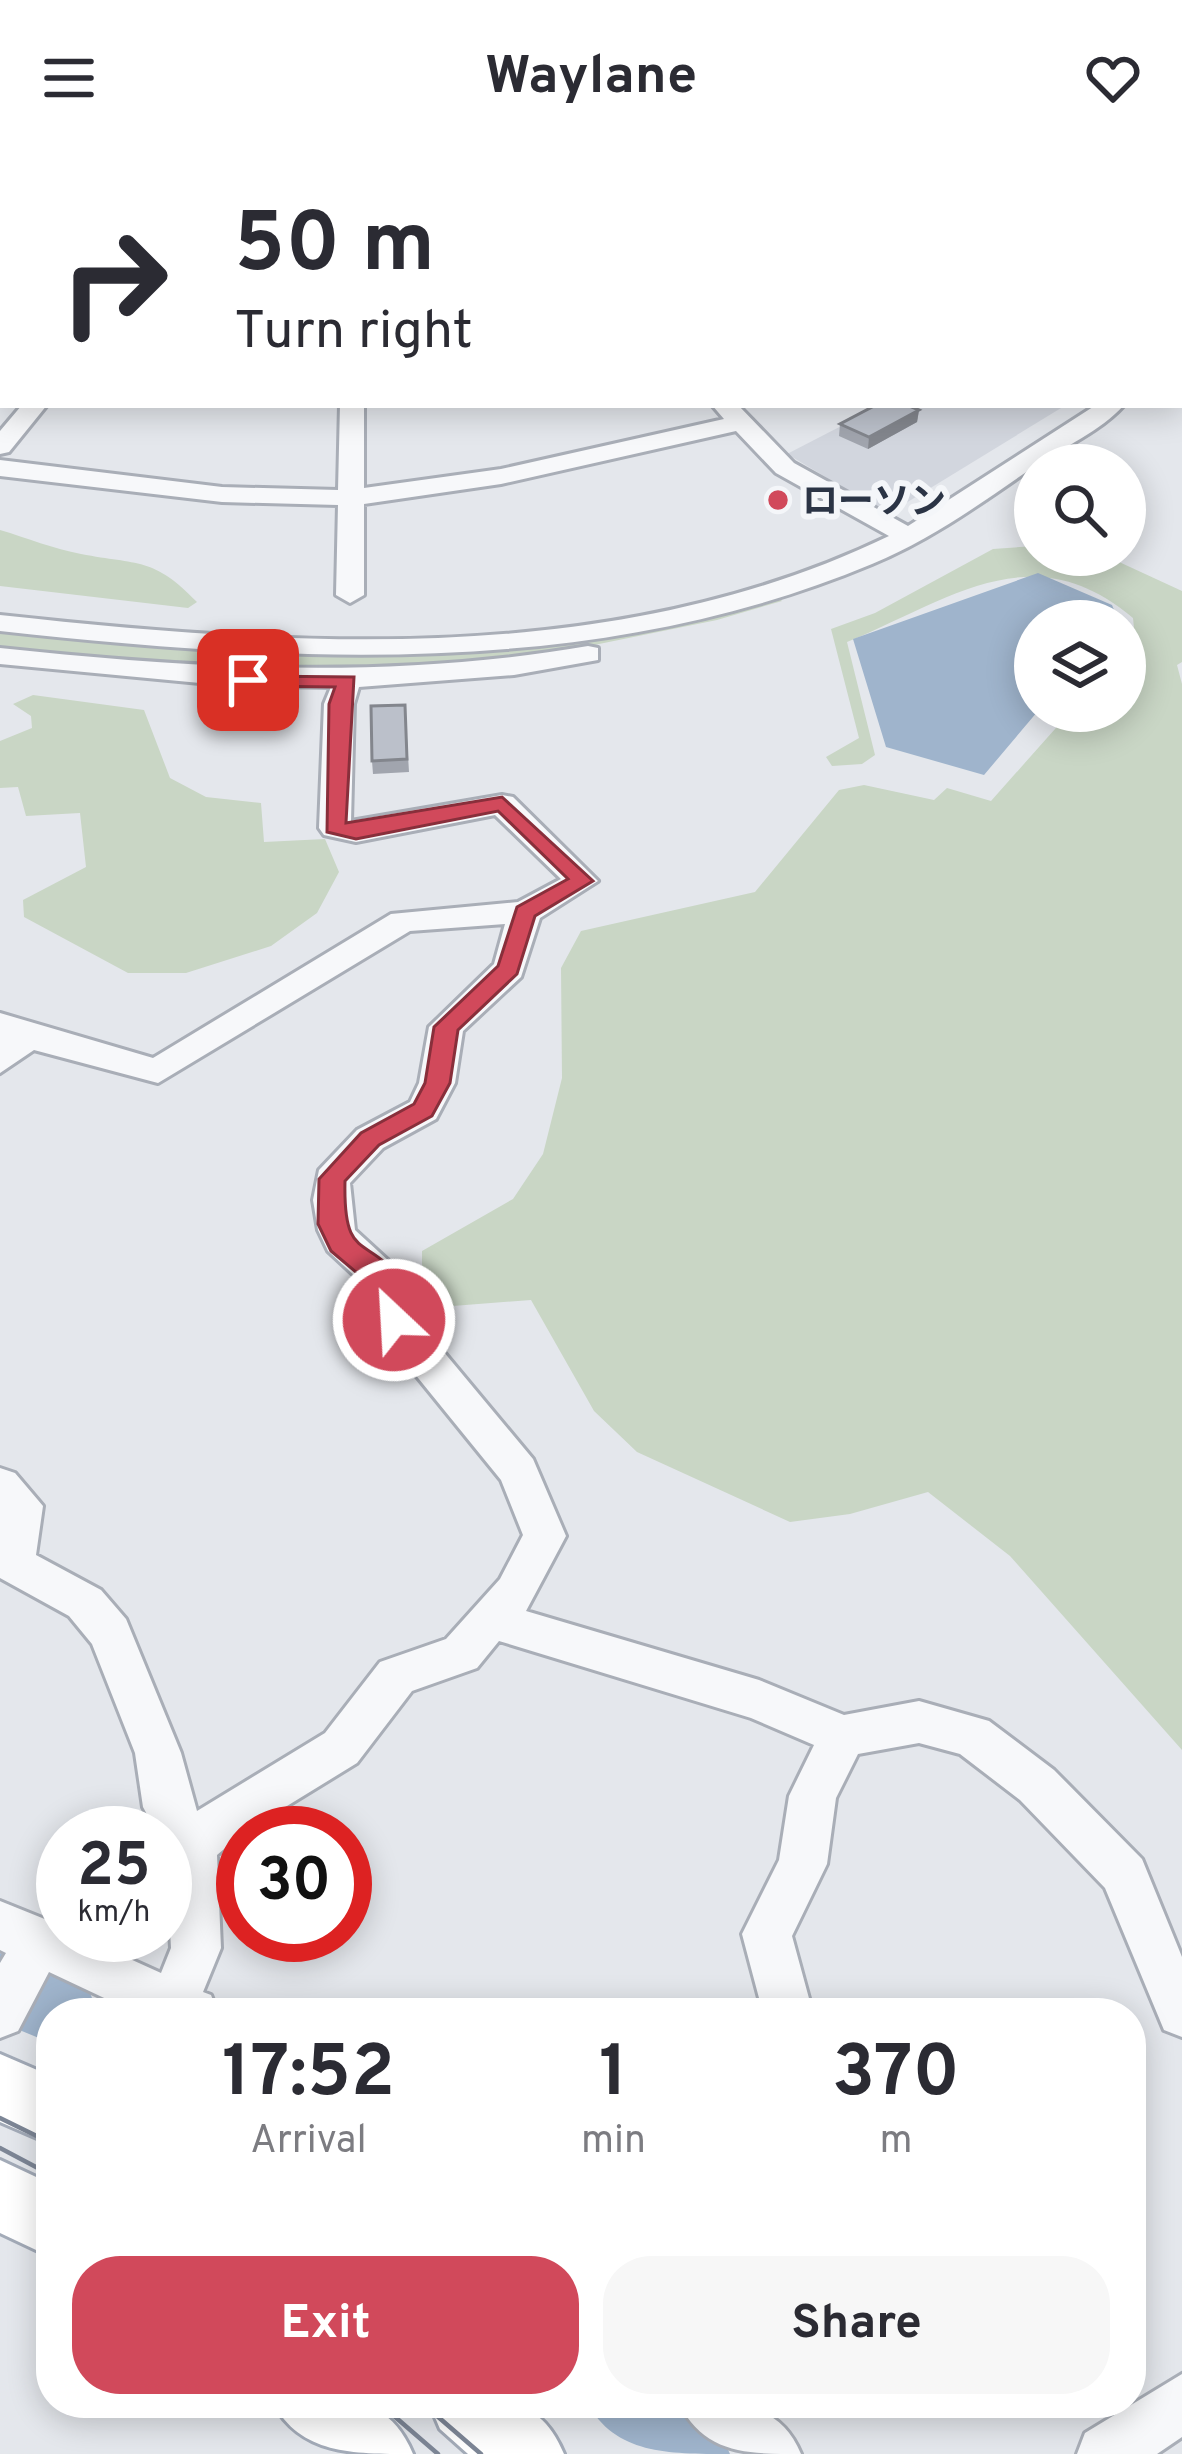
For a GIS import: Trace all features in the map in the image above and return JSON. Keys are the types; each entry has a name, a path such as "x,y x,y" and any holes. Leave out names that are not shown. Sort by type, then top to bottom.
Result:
{"main road":[{"path":"0,2088 36,2104"},
{"path":"0,2195 36,2214"},
{"path":"329,2418 375,2454"},
{"path":"484,2418 526,2454"}],"street":[{"path":"0,447 32,408"},
{"path":"350,595 352,408"},
{"path":"0,623 222,645 460,646 643,622 745,600 811,579 908,536 1107,408"},
{"path":"1086,444 1141,408"},
{"path":"0,468 254,495 352,497 435,488 733,414 785,468 908,536"},
{"path":"0,656 197,678 347,682 555,661 757,614 885,566 1014,490"},
{"path":"0,1061 14,1031 158,1071 403,921 525,912 582,881 502,803 356,832 335,828 339,704 347,682"},
{"path":"193,1847 210,1828 340,1748 396,1676 461,1654 515,1592 545,1536 518,1471 394,1320 389,1284 345,1251 331,1224 332,1179 370,1139 423,1110 437,1083 446,1027 508,969 525,912"},
{"path":"0,1485 22,1506 13,1564 85,1603 110,1633 158,1753 167,1807 193,1847 196,1948 185,1998"},
{"path":"492,1620 759,1700 843,1736 919,1723 973,1736 1037,1785 1125,1875 1142,1928 1182,2012"},
{"path":"784,1998 767,1934 803,1864 813,1796 843,1736"},
{"path":"0,2013 25,1939 162,1998"},
{"path":"1118,2431 1182,2403"},
{"path":"727,2418 772,2454"}],"shaded area":[{"path":"876,408 1061,408 888,514 787,454"}],"green space":[{"path":"0,530 71,552 144,565 169,577 197,602 188,608 0,586"},
{"path":"1014,548 1014,576 1146,574 1182,591 1182,662 1177,665 1182,684 1182,1750 1010,1556 928,1492 850,1514 790,1522 637,1452 594,1411 531,1300 440,1307 422,1278 422,1251 513,1199 543,1154 562,1078 561,968 581,931 755,892 839,790 864,785 934,800 947,788 991,801 1052,732 1146,732 1146,600 1106,600 1060,580 1026,577 957,593 847,642 875,755 862,764 832,766 826,757 859,738 831,629 875,613 993,549"},
{"path":"778,597 782,601 717,620 540,656 274,677 0,650 0,630 295,655 473,651 588,635"},
{"path":"33,695 144,710 170,778 206,797 261,803 264,842 325,839 339,872 317,913 271,946 186,973 128,973 24,917 23,900 86,867 80,813 26,816 18,787 0,788 0,741 32,728 31,716 13,704"}],"water":[{"path":"1030,576 1045,576 1100,600 1014,600 1014,732 1020,732 984,775 886,747 853,639"}],"building":[{"path":"870,408 919,410 869,437 840,424"},
{"path":"405,705 407,759 372,761 371,706"}],"waterway":[{"path":"0,1987 36,2002"},
{"path":"646,2418 690,2454"}],"tram line":[{"path":"0,2118 36,2136"},
{"path":"0,2148 36,2167"},
{"path":"396,2418 438,2454"},
{"path":"439,2418 481,2454"}],"place":[{"name":"ローソン","path":"778,500"}],"route":[{"path":"248,680 347,682 339,704 335,828 356,832 502,803 582,881 525,912 508,969 446,1027 437,1083 423,1110 370,1139 332,1179 331,1224 345,1251 389,1284 394,1320"}]}
